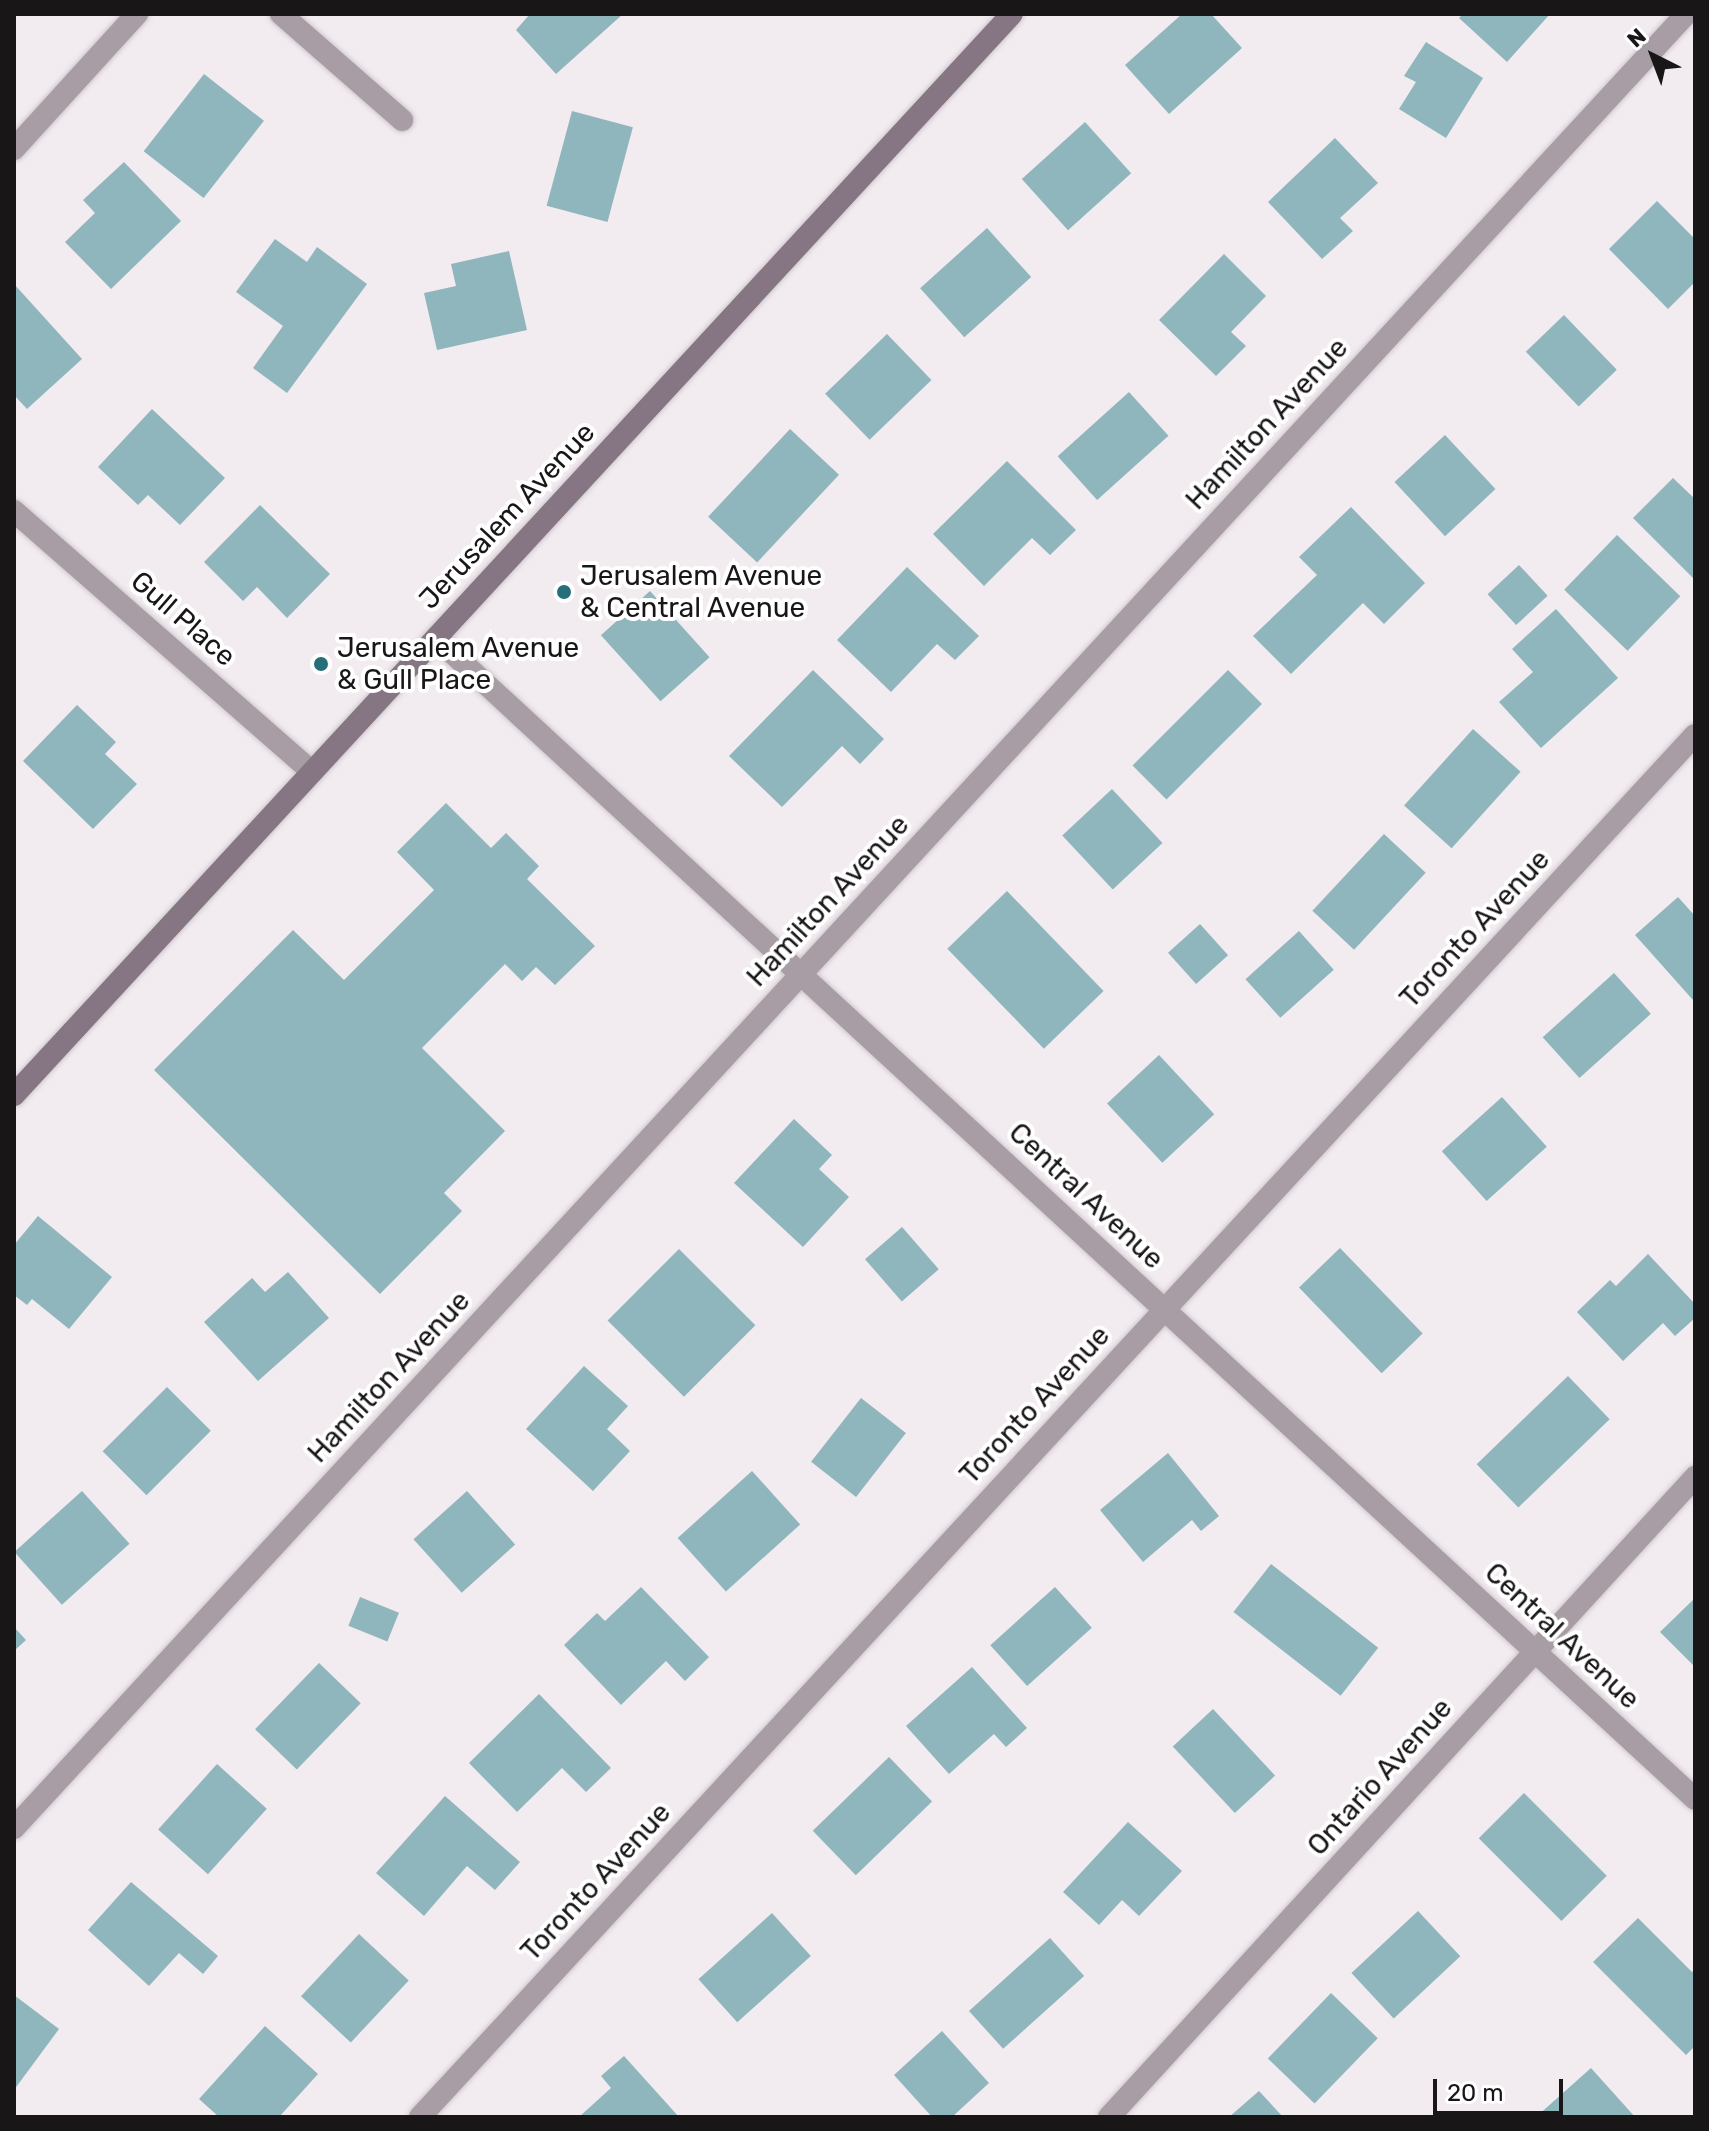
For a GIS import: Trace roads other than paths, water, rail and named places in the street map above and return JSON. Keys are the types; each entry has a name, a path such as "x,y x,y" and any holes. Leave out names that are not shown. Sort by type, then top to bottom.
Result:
{"main road":[{"name":"Jerusalem Avenue","path":"14,1095 1012,14"}],"street":[{"path":"14,149 137,14"},
{"path":"281,14 402,120"},
{"name":"Hamilton Avenue","path":"14,1828 1686,14"},
{"name":"Gull Place","path":"14,511 312,772"},
{"name":"Central Avenue","path":"436,638 1695,1799"},
{"name":"Toronto Avenue","path":"420,2117 1695,735"},
{"name":"Ontario Avenue","path":"1109,2117 1695,1477"}],"place":[{"name":"Jerusalem Avenue & Central Avenue","path":"564,592"},
{"name":"Jerusalem Avenue & Gull Place","path":"321,664"}]}
